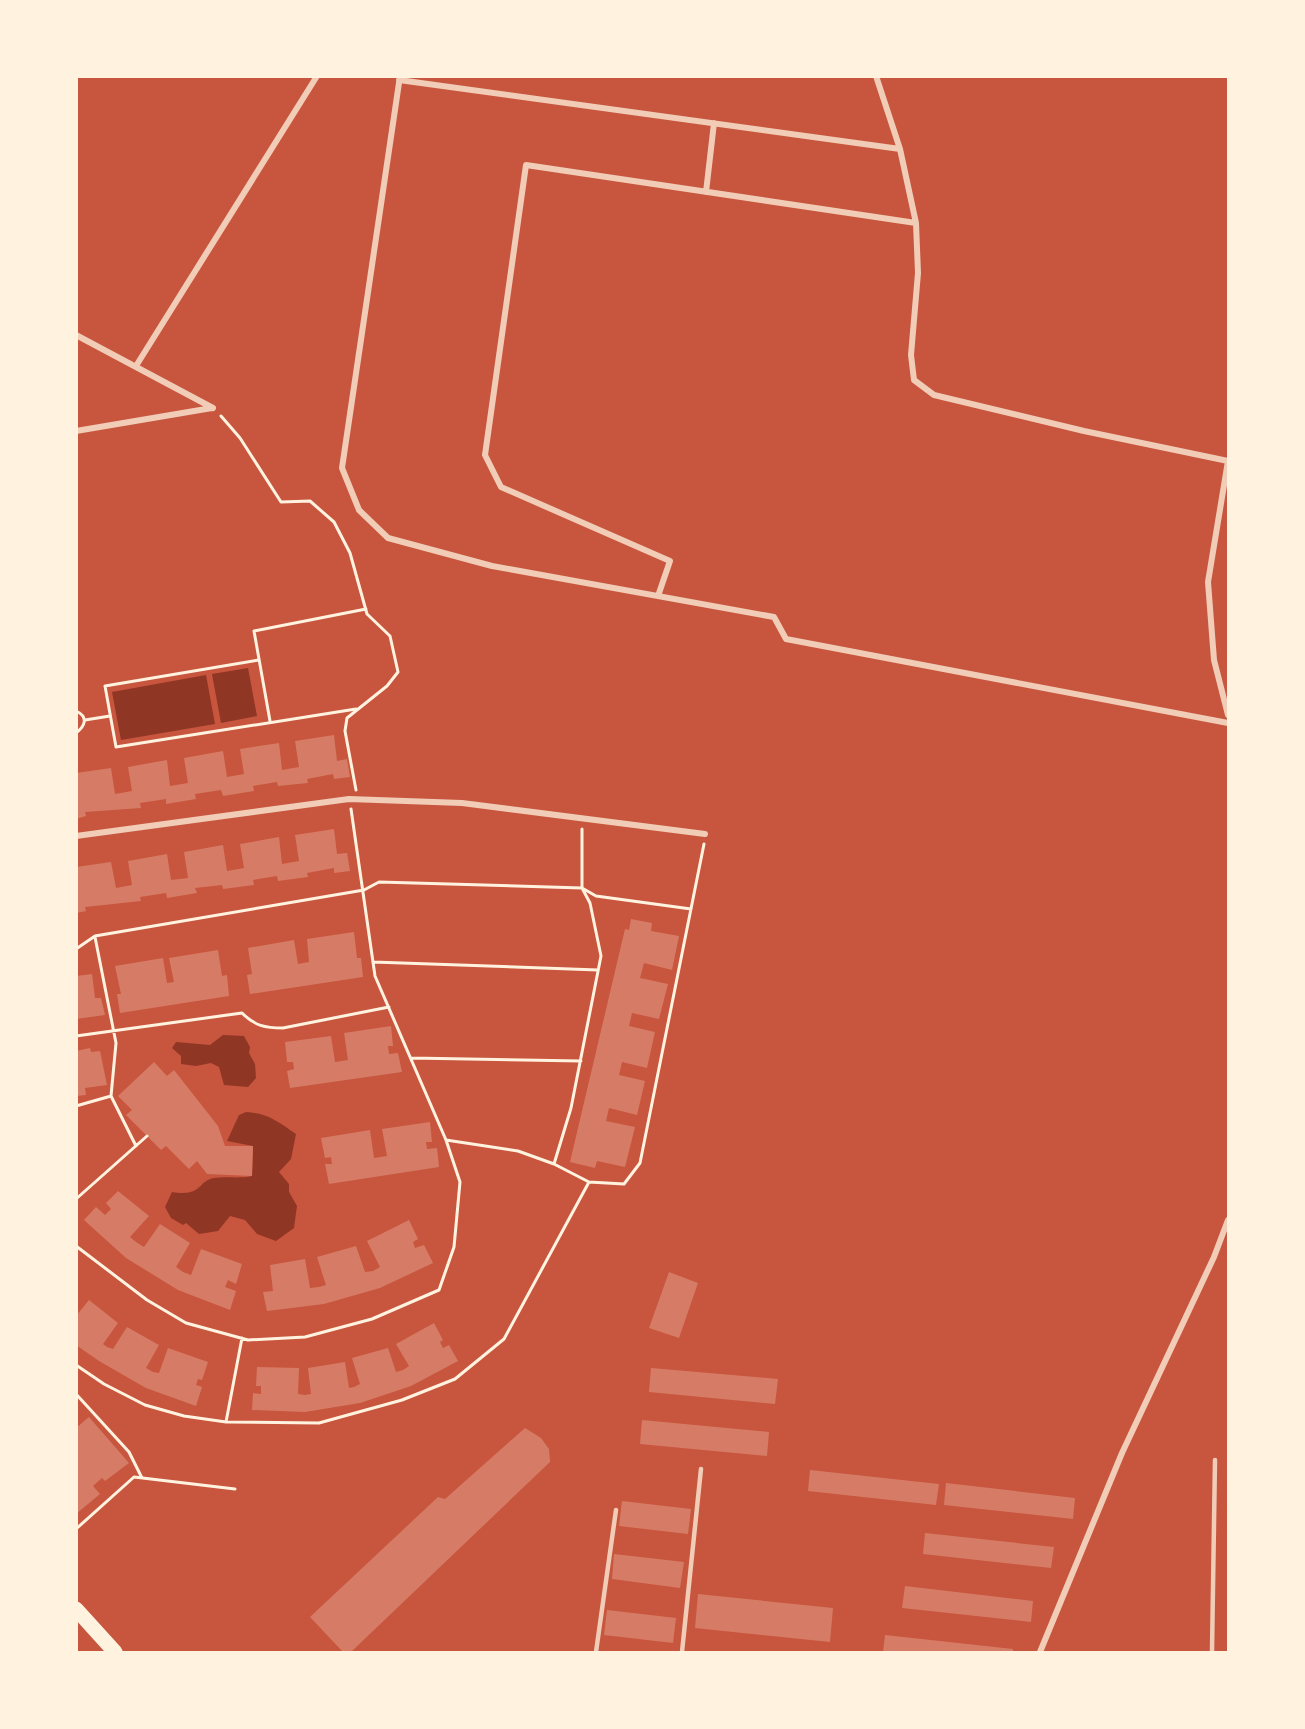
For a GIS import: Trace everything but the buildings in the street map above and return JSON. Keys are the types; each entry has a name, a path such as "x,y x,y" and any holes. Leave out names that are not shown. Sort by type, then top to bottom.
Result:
{"main road":[{"path":"76,1609 115,1653"}],"street":[{"path":"136,366 317,76"},
{"path":"876,76 900,149 916,223 918,273 911,355 914,380 934,395 1084,431 1228,461 1208,582 1214,660 1228,716"},
{"path":"900,149 400,78 342,468 359,510 388,538 492,566 774,617 786,639 1228,723"},
{"path":"706,192 714,123"},
{"path":"658,596 670,561 501,486 485,455 526,165 916,223"},
{"path":"76,335 213,408"},
{"path":"76,432 213,408"},
{"path":"76,836 349,799 462,803 705,834"},
{"path":"1040,1653 1122,1453 1214,1257 1228,1220"}],"lane":[{"path":"1212,1653 1215,1460"},
{"path":"682,1653 701,1469"},
{"path":"596,1653 616,1510"}],"path":[{"path":"213,408 240,438 281,502 310,501 334,522 350,553 367,614 390,636 398,672 387,686 347,718 345,731 358,799"},
{"path":"270,721 254,632 366,609"},
{"path":"259,660 105,686 116,747 358,708"},
{"path":"76,711 82,714 85,720 84,726 76,733"},
{"path":"85,720 110,716"},
{"path":"76,1246 147,1300 186,1323 249,1340 305,1337 372,1319 439,1290 454,1247 460,1182 446,1140 375,976 349,799"},
{"path":"554,1164 581,1061 601,956 590,903 582,888 582,818"},
{"path":"446,1140 518,1151 554,1164 589,1182 624,1184 640,1163 705,834"},
{"path":"76,949 95,936 364,891 379,882 582,888 596,896 691,909"},
{"path":"95,936 116,1043 111,1096 136,1146"},
{"path":"373,962 598,970"},
{"path":"76,1036 242,1012 252,1022 266,1028 283,1028 389,1007"},
{"path":"411,1058 581,1061"},
{"path":"76,1106 111,1096"},
{"path":"76,1199 147,1136"},
{"path":"76,1365 104,1384 145,1405 184,1416 226,1422 319,1423 402,1400 455,1379 504,1339 589,1182"},
{"path":"226,1422 242,1338"},
{"path":"76,1394 129,1452 142,1478"},
{"path":"76,1529 134,1477 235,1489"}],"shaded area":[{"path":"248,668 257,716 221,723 212,674"},
{"path":"206,675 215,724 121,740 112,692"},
{"path":"223,1035 244,1036 250,1047 249,1053 255,1064 256,1078 248,1087 224,1085 219,1067 211,1063 196,1066 181,1064 181,1056 172,1048 176,1042 210,1045"},
{"path":"246,1112 267,1116 296,1134 291,1159 279,1172 289,1184 289,1192 297,1206 294,1228 276,1241 257,1234 245,1220 230,1216 218,1231 199,1234 186,1223 183,1225 171,1218 165,1207 172,1192 194,1191 214,1178 252,1176 253,1146 227,1141 239,1115"}]}
